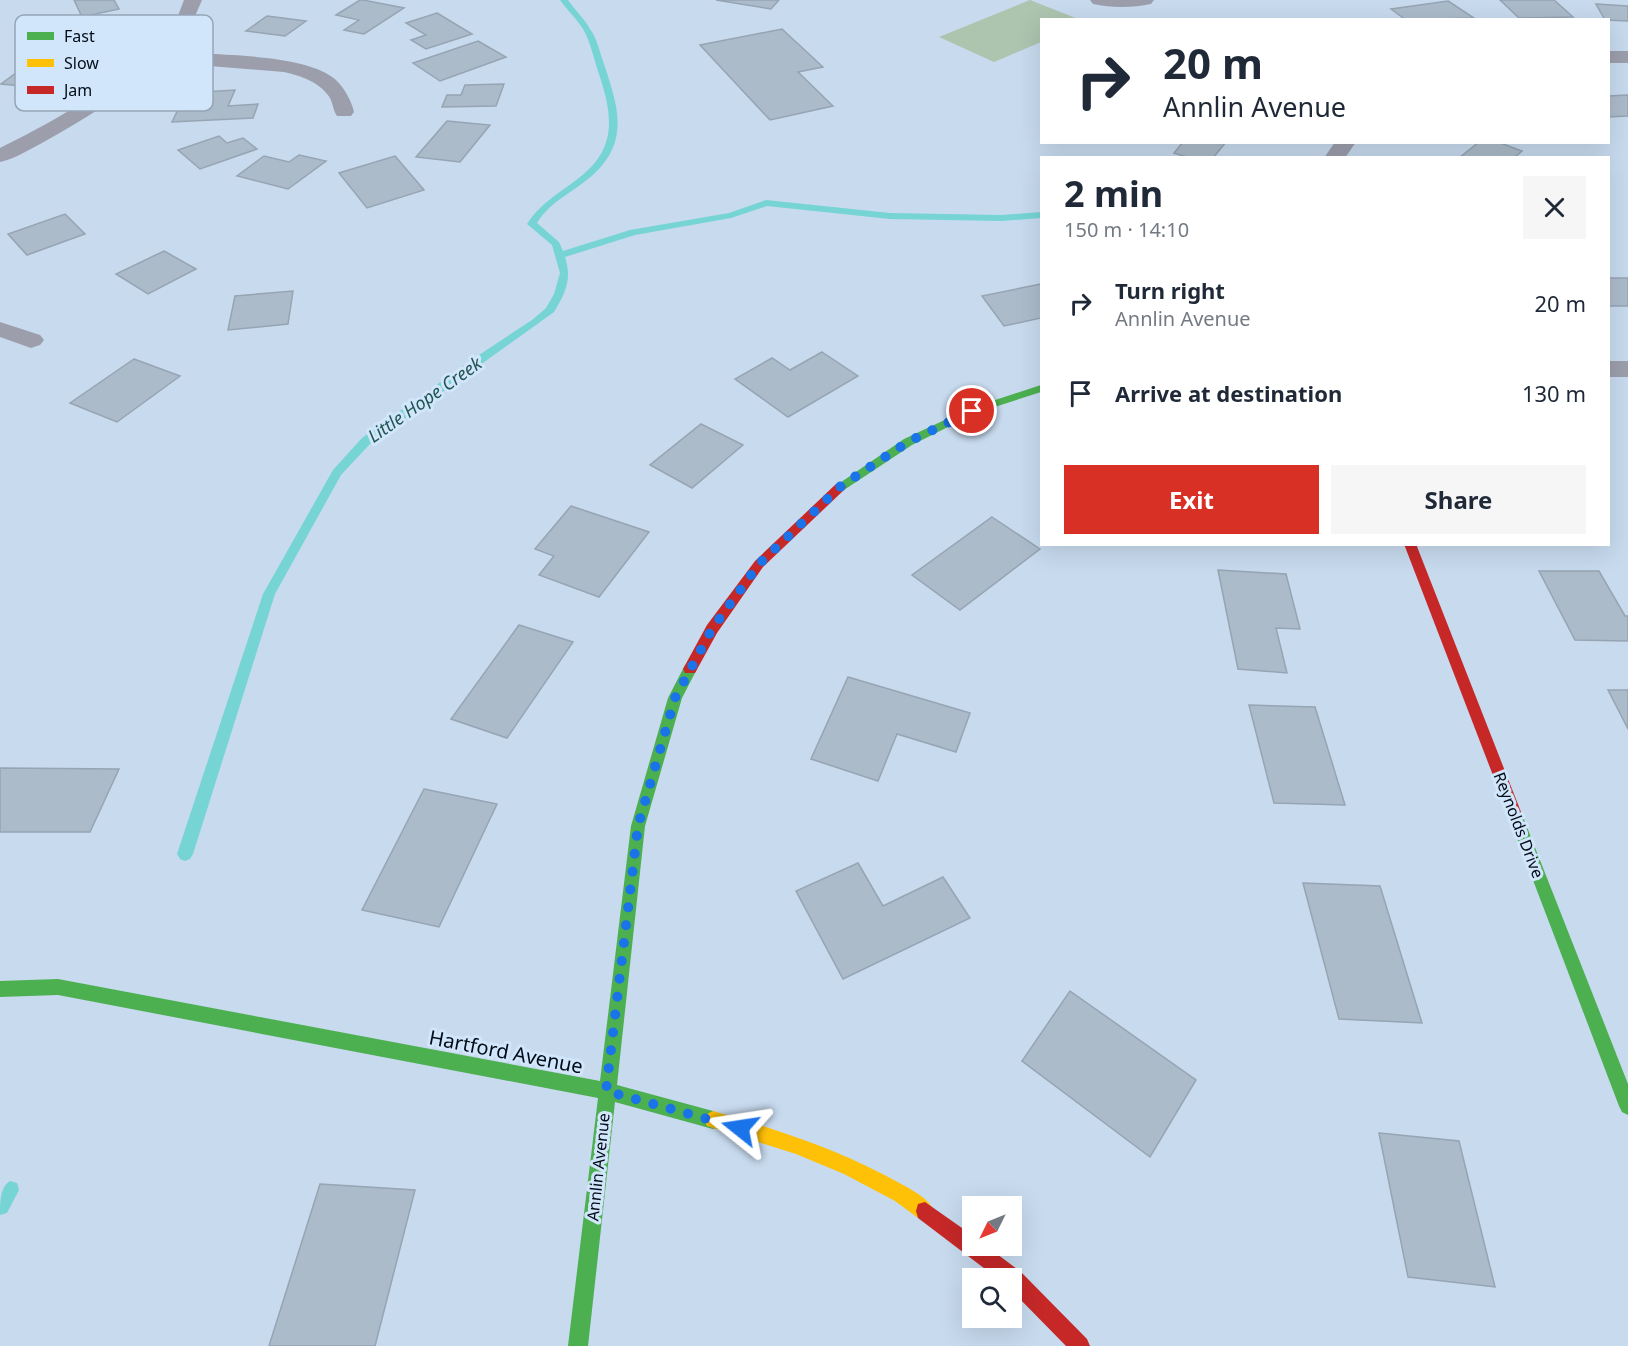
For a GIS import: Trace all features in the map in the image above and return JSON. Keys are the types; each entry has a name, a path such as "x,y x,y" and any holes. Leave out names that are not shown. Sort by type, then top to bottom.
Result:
{"street":[{"path":"189,15 193,0"},
{"path":"1099,0 1118,2 1145,0"},
{"path":"1610,57 1628,57"},
{"path":"213,60 284,66 308,72 329,84 341,100 344,112"},
{"path":"0,156 81,111"},
{"path":"0,329 31,340"},
{"path":"1610,369 1628,369"},
{"name":"Annlin Avenue","path":"578,1346 638,826 675,698 712,629 759,564 841,486 919,437 972,411 1040,388"},
{"name":"Reynolds Drive","path":"1411,546 1628,1106"},
{"name":"Hartford Avenue","path":"0,989 58,987 606,1091 740,1128 833,1159 903,1197 1014,1279 1080,1346"}],"green space":[{"path":"1030,0 1075,18 1040,18 1040,42 994,62 939,37"}],"building":[{"path":"74,0 114,0 119,9 91,15 81,15"},
{"path":"360,0 404,8 364,34 344,30 359,20 336,15"},
{"path":"716,0 779,0 771,9"},
{"path":"1500,0 1554,0 1573,17 1519,18"},
{"path":"1448,1 1474,18 1403,18 1391,9"},
{"path":"1596,4 1628,6 1628,21 1604,18"},
{"path":"437,13 472,34 426,49 411,40 426,35 406,23"},
{"path":"267,16 306,21 285,36 246,31"},
{"path":"782,29 823,67 798,72 833,106 770,120 700,45"},
{"path":"478,41 506,57 440,81 413,63"},
{"path":"15,74 15,85 1,84"},
{"path":"504,84 496,106 442,107 447,95 461,95 465,85"},
{"path":"235,90 228,106 258,104 253,118 172,122 177,111 213,111 213,91"},
{"path":"1628,95 1628,116 1610,117 1610,96"},
{"path":"447,121 490,125 460,162 416,157"},
{"path":"219,136 227,143 243,138 257,149 200,169 178,150"},
{"path":"1181,144 1224,144 1215,156 1184,156 1174,153"},
{"path":"1476,144 1503,144 1522,151 1516,156 1462,156"},
{"path":"299,155 326,161 288,189 237,176 264,156 289,162"},
{"path":"395,156 424,190 367,208 339,173"},
{"path":"65,214 85,234 27,255 8,234"},
{"path":"164,251 196,269 148,294 116,274"},
{"path":"1610,278 1628,278 1628,306 1610,306"},
{"path":"1040,284 1040,318 1004,326 982,296"},
{"path":"293,291 288,324 228,330 235,296"},
{"path":"822,352 858,376 788,417 735,379 772,358 790,370"},
{"path":"134,359 180,376 117,422 70,403"},
{"path":"701,424 743,445 692,488 650,465"},
{"path":"571,506 649,532 599,597 539,575 554,556 535,549"},
{"path":"992,517 1040,549 960,610 912,575"},
{"path":"1218,570 1286,574 1300,629 1276,628 1287,673 1238,669"},
{"path":"1539,571 1599,571 1625,616 1628,616 1628,641 1575,640"},
{"path":"519,625 573,642 507,738 451,719"},
{"path":"848,677 970,713 956,752 897,734 878,781 811,759"},
{"path":"1608,690 1628,690 1628,729"},
{"path":"1249,705 1315,707 1345,805 1274,803"},
{"path":"0,768 119,769 90,832 0,832"},
{"path":"424,789 497,804 439,927 362,910"},
{"path":"858,863 883,906 943,877 970,918 843,979 796,891"},
{"path":"1303,883 1380,886 1422,1023 1339,1019"},
{"path":"1070,991 1196,1080 1150,1157 1022,1061"},
{"path":"1379,1133 1459,1141 1495,1287 1408,1277"},
{"path":"320,1184 415,1190 375,1346 269,1346"}],"waterway":[{"name":"Little Hope Creek","path":"185,854 269,594 337,473 366,441 474,363 536,322 550,310 559,294 565,273 556,244 532,224 543,208 590,173 601,161 609,149 614,124 610,96 591,37 584,24 564,0"},
{"path":"560,255 633,232 731,215 766,203 890,216 1001,218 1040,215"},
{"name":"Little Hope Creek","path":"0,1206 10,1190"}],"traffic: fast":[{"path":"840,487 908,442 972,411 1040,388"},
{"path":"578,1346 638,826 675,698 690,669"},
{"path":"1516,817 1628,1106"},
{"path":"0,989 58,987 606,1091 713,1120"}],"traffic: slow":[{"path":"713,1120 796,1145 851,1167 877,1180 925,1211"}],"traffic: jam":[{"path":"690,669 712,629 759,564 840,487"},
{"path":"1411,546 1516,817"},
{"path":"925,1211 1014,1279 1080,1346"}],"route":[{"path":"740,1128 606,1091 638,826 675,698 712,629 759,564 841,486 908,442 972,411"}]}
